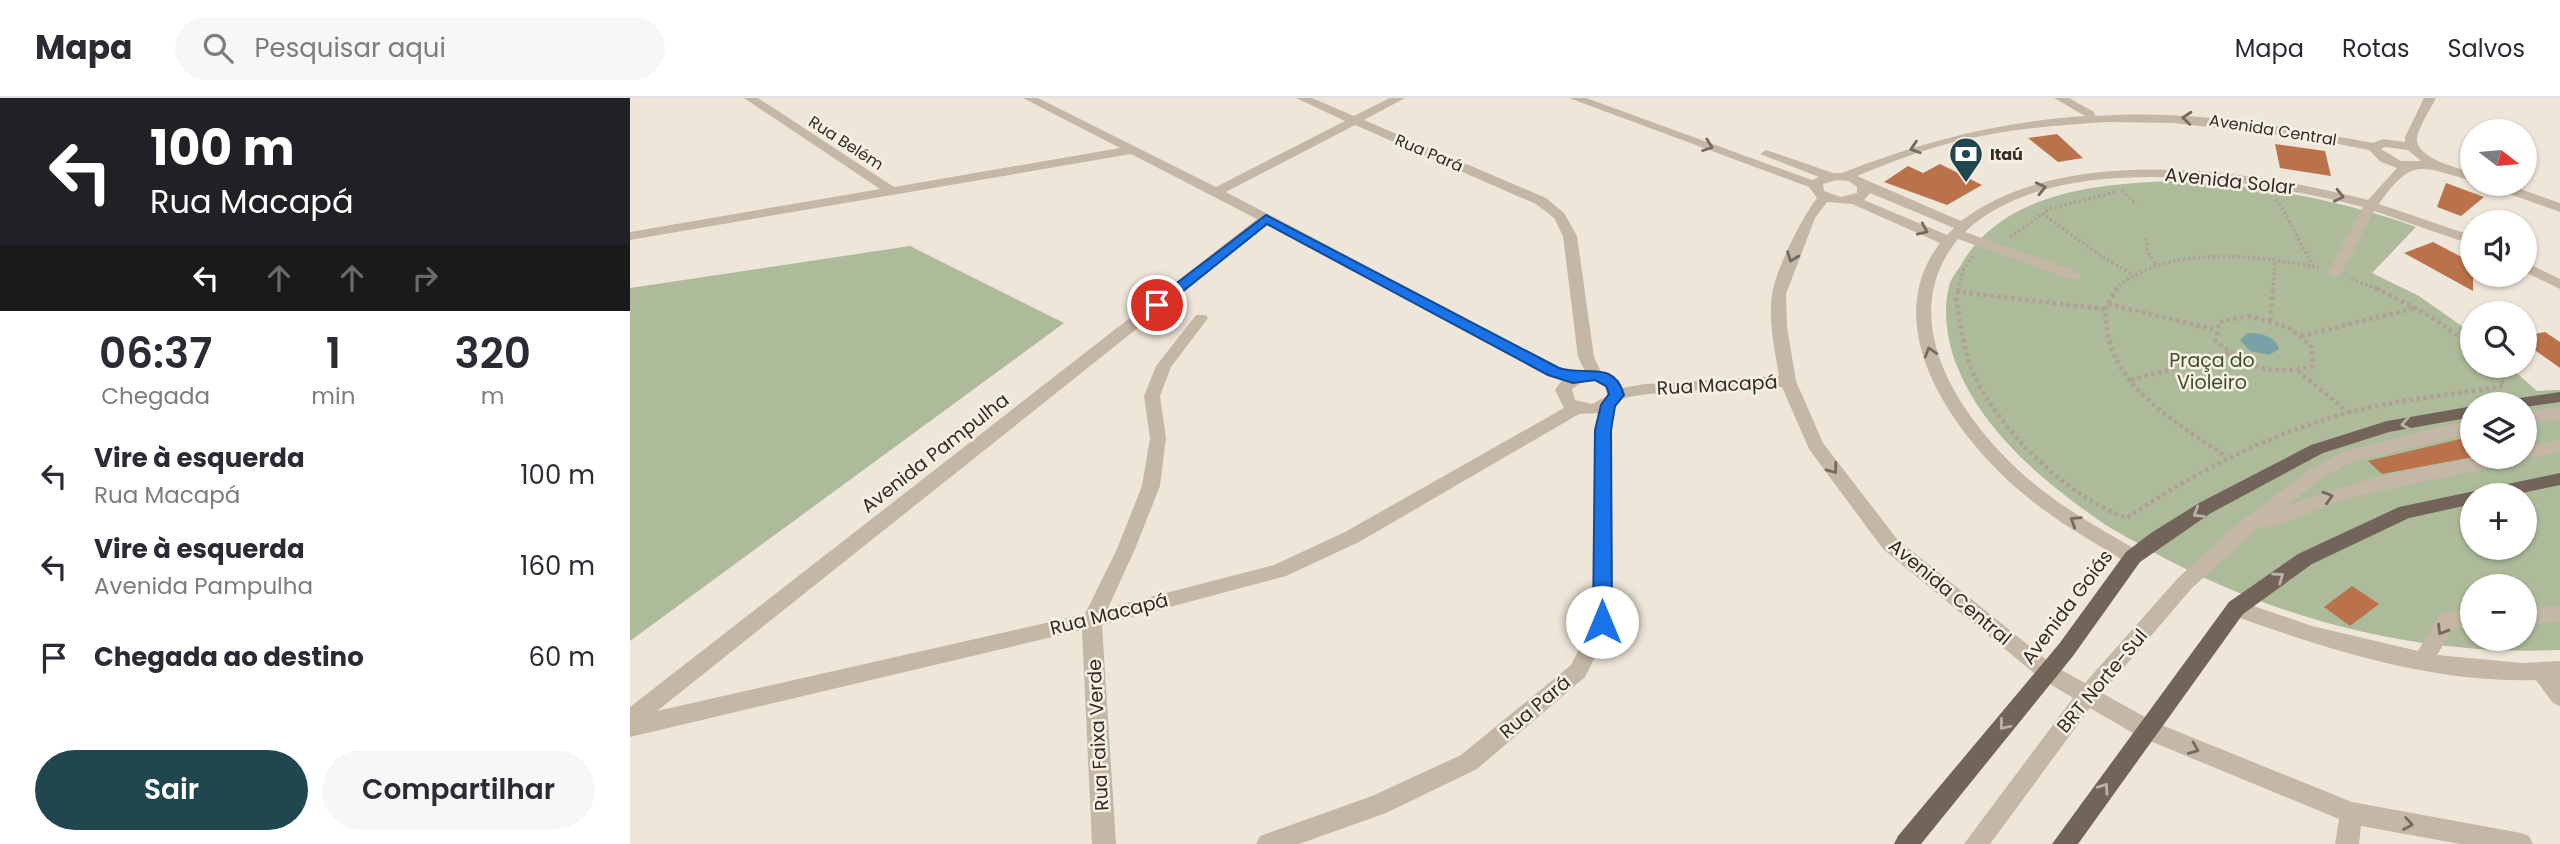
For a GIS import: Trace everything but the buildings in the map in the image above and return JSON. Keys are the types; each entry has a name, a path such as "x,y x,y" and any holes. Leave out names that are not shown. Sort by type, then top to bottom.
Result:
{"main road":[{"path":"2537,400 2560,397"},
{"name":"Avenida Goiás","path":"1906,844 2047,673 2133,557 2205,508 2317,449 2388,427 2460,413"},
{"path":"2537,484 2560,479"},
{"path":"2064,844 2236,608 2305,559 2405,512 2460,501"}],"street":[{"name":"Rua Belém","path":"750,98 891,191"},
{"path":"1028,98 1216,192 1553,372 1579,378 1590,403"},
{"name":"Rua Pará","path":"1268,844 1378,805 1469,762 1578,671 1602,622 1603,430 1590,403 1563,390 1579,378 1586,357 1570,236 1559,216 1541,201 1302,98"},
{"path":"1216,192 1399,98"},
{"path":"1575,98 1839,201 1854,200 2075,276"},
{"path":"1608,98 1829,176 1845,176 1954,233"},
{"path":"2059,98 2090,114"},
{"path":"2059,98 2062,116"},
{"path":"2426,163 2426,156 2412,142 2430,98"},
{"name":"Avenida Central","path":"1845,176 1880,159 1961,133 2029,119 2090,114 2146,114 2231,122 2375,147 2383,143 2412,142"},
{"path":"2375,147 2378,154 2389,161 2407,166 2426,163 2460,173"},
{"path":"630,222 637,235 1132,150"},
{"path":"2389,161 2392,177"},
{"path":"2335,273 2371,203 2392,177 2407,166"},
{"name":"Avenida Solar","path":"2133,557 2051,507 2019,480 1986,447 1951,400 1934,366 1921,307 1928,273 1954,233 1993,205 2034,189 2108,176 2160,173 2208,175 2264,182 2371,203 2460,236"},
{"path":"1819,191 1829,176"},
{"path":"1854,200 1864,194 1863,185"},
{"name":"Avenida Central","path":"1819,191 1779,295 1779,327 1788,382 1815,445 1890,544 2047,673 2146,729 2351,813 2521,844"},
{"path":"2528,196 2560,208"},
{"name":"Avenida Pampulha","path":"630,720 1266,219"},
{"path":"2537,273 2560,285"},
{"name":"Rua Faixa Verde","path":"1104,844 1092,620 1126,549 1151,486 1158,438 1152,397 1164,366 1201,318"},
{"name":"Rua Macapá","path":"630,727 1092,620 1279,571 1352,537 1590,403 1645,389 1788,382"},
{"path":"2537,417 2560,414"},
{"name":"BRT Norte-Sul","path":"1976,844 2087,696 2185,583 2242,531 2317,473 2346,457 2426,436 2460,430"},
{"path":"2537,451 2560,446"},
{"name":"BRT Norte-Sul","path":"2242,531 2308,503 2355,489 2460,467"},
{"path":"2236,608 2282,625 2423,661 2498,671 2551,671 2560,696"},
{"path":"2537,616 2560,613"},
{"path":"2423,661 2448,619 2460,619"},
{"path":"2347,844 2351,813"}],"path":[{"path":"2132,274 2098,254 2043,214 2048,209 2135,188"},
{"path":"2274,200 2281,206 2313,266"},
{"path":"2146,238 2148,252 2156,265"},
{"path":"2227,457 2169,416 2131,380 2110,346 2105,324 2106,307 2132,274 2170,260 2211,256 2275,260 2313,266 2374,287 2417,308 2460,335"},
{"path":"2270,321 2275,260"},
{"path":"2216,330 2106,307 1958,292 1956,298 1962,344 1980,387 1995,408 2065,481 2104,510 2127,518 2168,489 2248,446 2349,413 2504,386 2500,378"},
{"path":"2300,337 2417,308"},
{"path":"2248,316 2288,327 2312,347 2313,366 2286,373 2248,367 2216,341 2216,330 2219,322 2248,316"},
{"path":"2131,380 2230,353"},
{"path":"2298,370 2349,413"}],"green space":[{"name":"Praça do Violeiro","path":"2178,181 2269,190 2328,201 2416,227 2372,273 2419,296 2460,325 2460,378 2522,378 2537,391 2560,390 2560,650 2537,650 2537,574 2460,574 2460,647 2402,640 2350,629 2249,597 2153,552 2081,508 2018,455 1983,413 1957,366 1948,336 1946,314 1950,283 1979,240 2002,221 2028,206 2056,196 2118,185"},
{"path":"910,246 1064,323 630,641 630,288"}],"water":[{"path":"2248,333 2267,336 2279,349 2269,355 2250,351 2240,340"}],"place":[{"name":"Itaú","path":"1966,184"}],"route":[{"path":"1157,305 1266,219 1553,372 1573,378 1595,375 1605,378 1613,384 1616,395 1608,405 1603,430 1602,622"}]}
